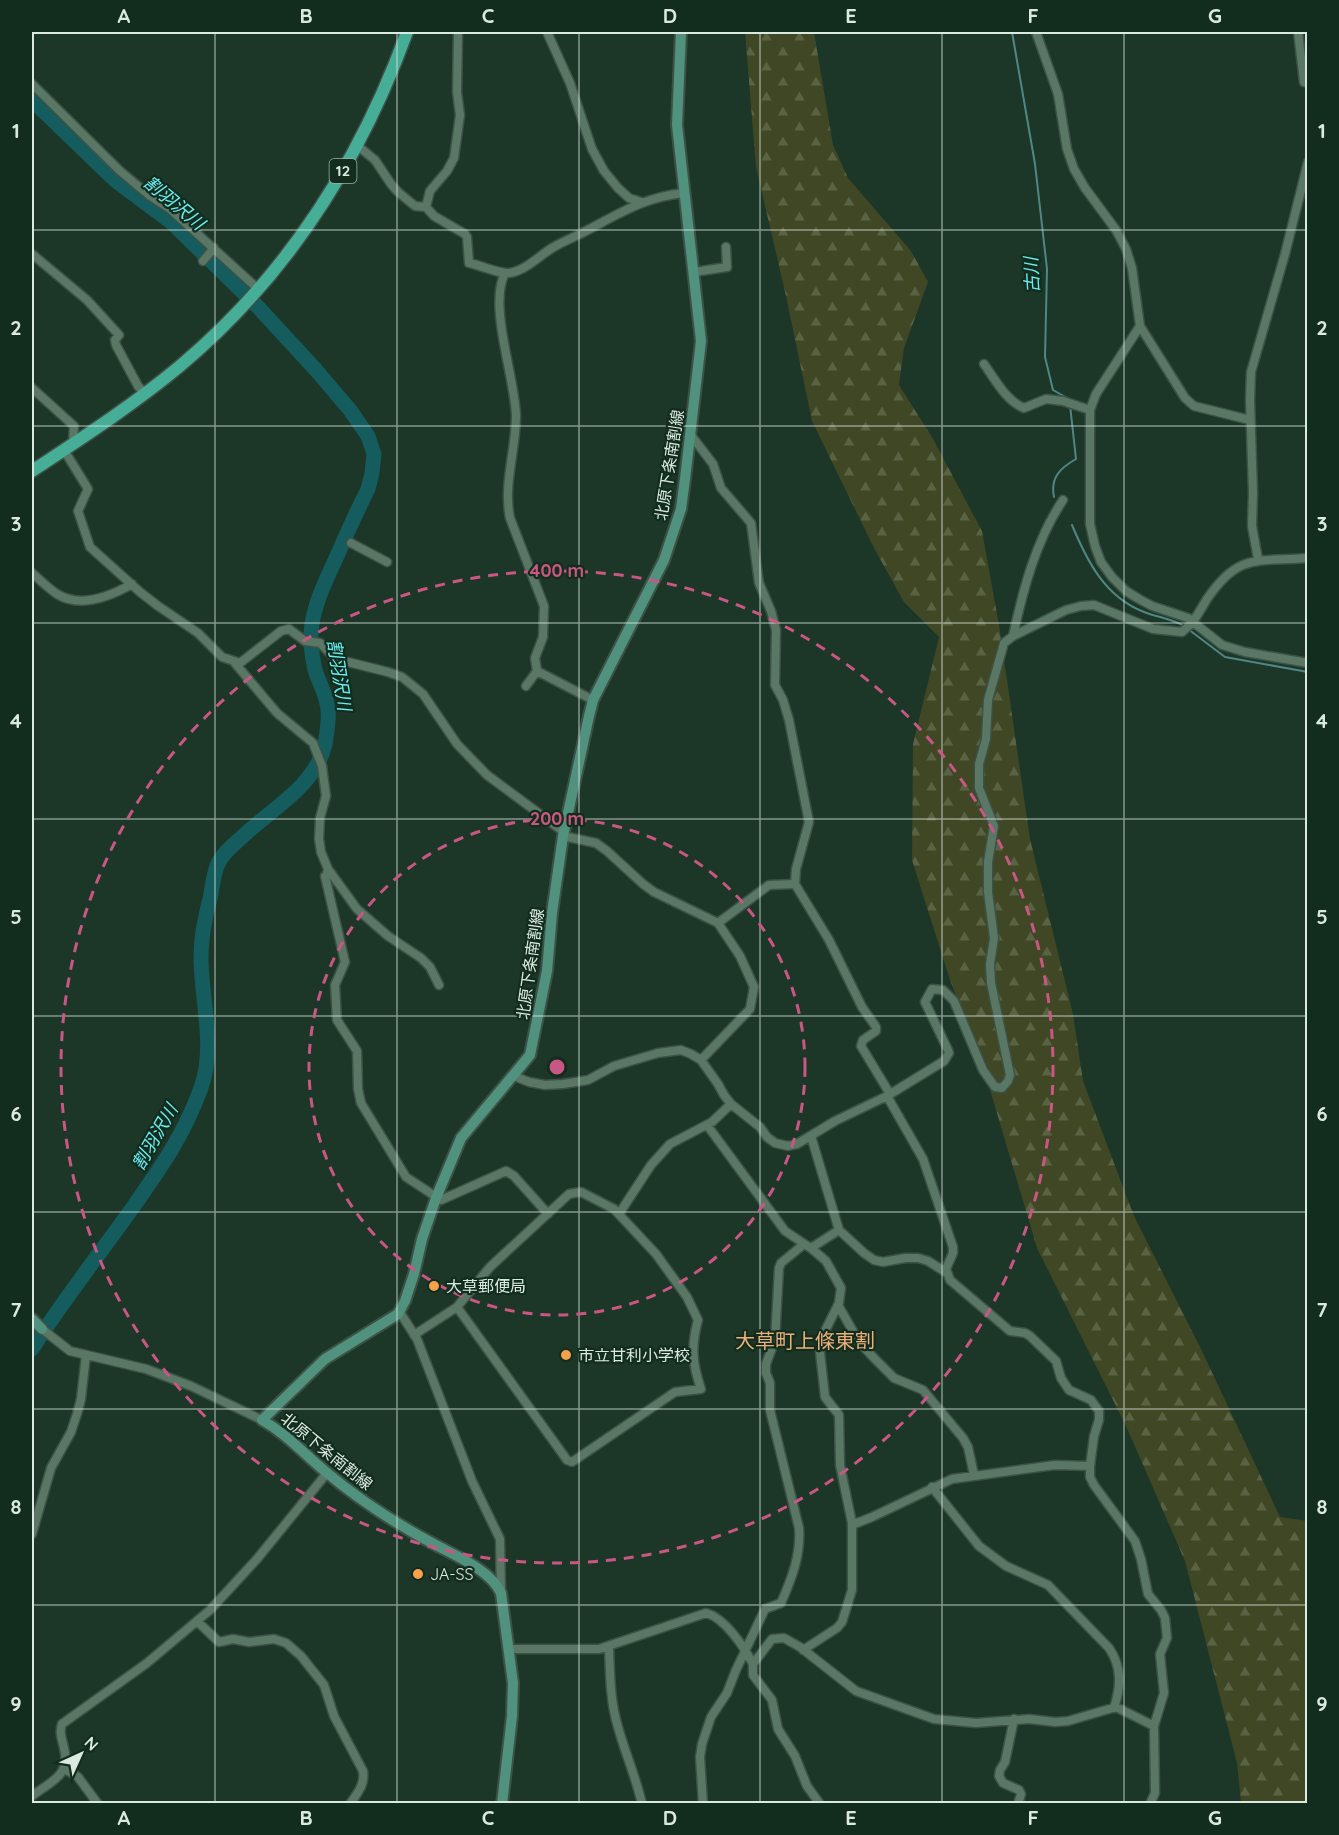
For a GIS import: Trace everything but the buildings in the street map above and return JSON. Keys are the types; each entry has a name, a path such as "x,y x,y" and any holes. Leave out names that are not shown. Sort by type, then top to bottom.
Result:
{"main road":[{"name":"12","path":"32,471 145,394 181,365 255,291 323,204 358,146 394,67 406,32"},
{"name":"北原下条南割線","path":"501,1593 497,1583 490,1577 414,1534 363,1500 327,1473 288,1437 262,1420 325,1359 398,1314 414,1274 422,1239 436,1198 461,1138 530,1055 547,971 552,913 564,834 593,700 664,560 681,509 701,341 677,125 681,32"},
{"path":"32,1319 42,1329"},
{"path":"501,1593 513,1683 512,1716 502,1803"}],"street":[{"path":"426,207 430,191 447,171 454,158 460,116 457,92 458,32"},
{"path":"547,32 570,83 592,149 604,171 629,198 641,202"},
{"path":"1036,32 1058,94 1067,149 1074,169 1084,188 1116,230 1126,249 1132,268 1140,326 1185,398 1194,406 1250,420"},
{"path":"1298,32 1304,82 1308,83"},
{"path":"32,84 120,171 170,209 255,291"},
{"path":"358,146 375,160 391,184 415,206 423,205 434,216 465,234 469,263 505,273 519,270 554,246 641,202 658,196 684,193"},
{"path":"1258,560 1252,526 1251,372 1304,193 1308,162"},
{"path":"694,272 727,267 726,247"},
{"path":"203,261 213,250"},
{"path":"32,254 87,300 118,335 115,340 116,345 138,386 145,394"},
{"path":"505,273 502,280 500,320 514,392 516,415 507,504 510,518 544,606 543,637 535,658 537,671 526,686"},
{"path":"1140,326 1096,394 1090,410 1090,524 1101,562 1119,585 1152,606 1188,618 1190,626"},
{"path":"984,364 1002,390 1017,405 1024,408 1047,399 1063,401 1090,410"},
{"path":"32,388 75,426 69,447 88,489 78,511 90,547 158,606 198,633 222,657 240,663 281,631 289,628 305,641 320,643 333,656 344,661 402,677 423,694 457,744 488,776 564,834 596,843 608,851 654,892 718,923 740,956 754,987 754,998 744,1017 701,1060"},
{"path":"690,434 713,465 722,488 751,524 759,583 776,630 775,685 783,700 789,720 809,822 796,868 795,884 829,940 862,1007 876,1027 876,1031 863,1040 861,1046 908,1130 932,1183 953,1246 946,1265 947,1273"},
{"path":"1013,636 1039,548 1063,500"},
{"path":"351,543 387,562"},
{"path":"1190,626 1226,576 1239,566 1258,560 1308,558"},
{"path":"32,573 58,594 69,599 106,598 132,584"},
{"path":"514,1076 545,1085 563,1084 588,1080 614,1066 671,1050 681,1050 701,1060 731,1104 760,1127 767,1137 775,1143 788,1146 797,1144 835,1121 889,1095 944,1061 949,1053 924,1002 932,989 943,990 954,1001 983,1070 995,1087 1002,1088 1008,1081 1010,1068 997,1017 991,973 994,938 988,892 988,862 994,826 979,788 980,764 986,739 988,700 1004,643 1013,636 1066,610 1094,605 1153,629 1190,626 1233,649 1308,663"},
{"path":"234,662 277,712 313,743 322,766 326,796 320,818 319,839 321,852 328,869 357,909 388,936 421,958 430,967 440,985"},
{"path":"537,671 593,700"},
{"path":"328,869 325,876 345,962 335,986 337,1020 357,1052 358,1089 367,1115 406,1177 441,1200 507,1171 548,1214"},
{"path":"718,923 769,885 795,884"},
{"path":"619,1214 651,1165 670,1144 707,1125 731,1104"},
{"path":"707,1125 785,1231 826,1262 841,1288 838,1305 825,1331 820,1352 825,1397 839,1415 840,1465 852,1525 852,1590 846,1614 837,1628 803,1650"},
{"path":"811,1136 839,1230 874,1260 883,1262 918,1258 928,1261 947,1273 955,1285 1010,1331 1030,1336 1056,1361 1060,1378 1069,1390 1096,1404 1099,1420 1094,1436 1090,1477 1135,1541 1148,1594 1165,1618 1167,1638 1160,1654 1164,1693 1154,1726 1155,1793 1150,1803"},
{"path":"414,1335 457,1307 490,1267 568,1194 581,1192 603,1202 619,1214 669,1270 694,1309 698,1320 694,1333 693,1366 700,1389 675,1392 572,1462 567,1460 457,1307"},
{"path":"704,1803 700,1757 711,1718 727,1693 765,1609 781,1602 795,1572 800,1546 799,1528 791,1491 770,1410 770,1383 766,1373 766,1364 775,1340 779,1268 781,1263 807,1246 839,1230"},
{"path":"838,1305 859,1342 874,1359 894,1378 923,1390 963,1438 968,1447 974,1475"},
{"path":"399,1311 414,1335 472,1480 500,1539 501,1593"},
{"path":"42,1329 70,1351 146,1369 191,1386 262,1420"},
{"path":"32,1534 51,1468 77,1414 86,1355"},
{"path":"852,1525 952,1479 1055,1465 1090,1466"},
{"path":"32,1796 65,1769 66,1758 60,1731 62,1724 147,1663 198,1622 257,1559 327,1473"},
{"path":"932,1487 985,1551 1006,1566 1048,1585 1109,1648 1115,1657 1120,1675 1114,1708"},
{"path":"509,1649 598,1649 706,1613 715,1616 746,1650 753,1664 753,1675 772,1700 778,1729 795,1756 807,1786 820,1803"},
{"path":"198,1622 219,1642 274,1639 286,1643 301,1656 324,1685 334,1716 363,1771 362,1786 350,1803"},
{"path":"753,1664 772,1639 783,1638 803,1650 856,1691 934,1719 976,1723 1014,1719 1055,1722 1068,1721 1114,1708 1122,1709 1154,1726"},
{"path":"609,1647 612,1699 618,1728 642,1803"},
{"path":"1014,1719 1005,1762 999,1776 1003,1783 1019,1790 1021,1794 1018,1803"},
{"path":"65,1769 78,1777 98,1803"}],"green space":[{"path":"745,32 814,32 833,145 848,178 911,251 928,282 904,348 899,385 932,437 982,531 999,625 1030,839 1073,1014 1083,1081 1134,1216 1201,1349 1280,1517 1307,1521 1307,1803 1241,1803 1237,1763 1185,1561 1126,1426 1037,1248 985,1073 949,977 912,860 913,744 939,637 904,602 874,548 812,421 756,167"}],"waterway":[{"name":"古川","path":"1012,32 1035,164 1047,269 1045,357 1053,390 1069,399"},
{"name":"割羽沢川","path":"32,100 116,181 171,222 259,308 350,410 368,436 374,454 368,489 315,609 311,632 313,662 326,700 328,714 325,744 320,759 291,796 228,850 216,870 201,950 208,1039 201,1088 187,1122 162,1165 32,1349"},
{"name":"古川","path":"1054,497 1053,490 1057,474 1076,459 1070,405"},
{"name":"古川","path":"1072,525 1091,564 1118,597 1144,612 1184,626"},
{"name":"古川","path":"1188,629 1225,657 1308,672"}],"place":[{"name":"大草郵便局","path":"434,1286"},
{"name":"市立甘利小学校","path":"566,1355"},
{"name":"JA-SS","path":"418,1574"}],"district":[{"name":"大草町上條東割","path":"805,1341"}]}
